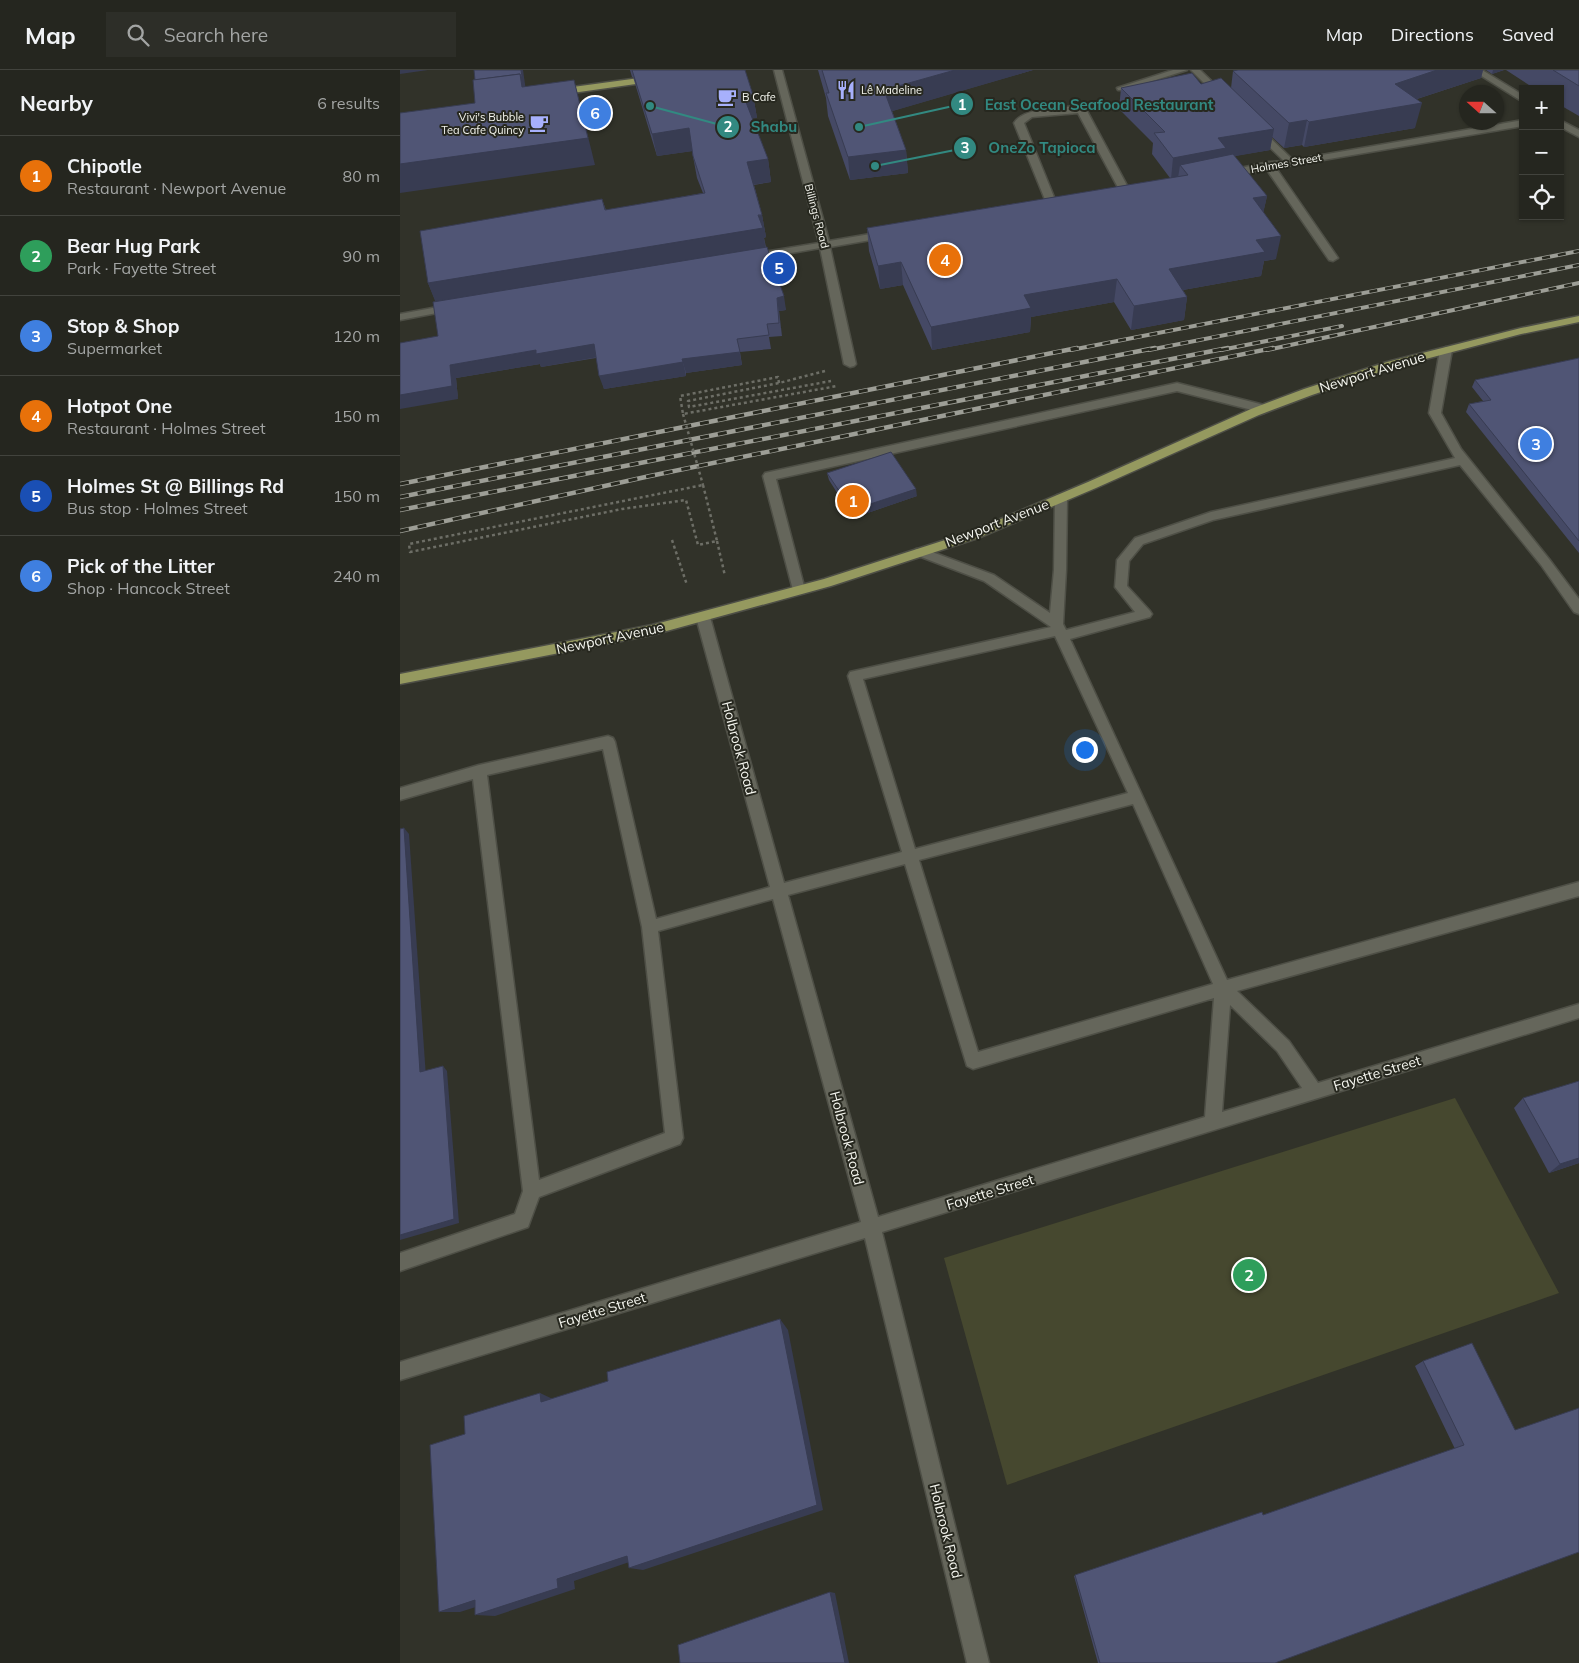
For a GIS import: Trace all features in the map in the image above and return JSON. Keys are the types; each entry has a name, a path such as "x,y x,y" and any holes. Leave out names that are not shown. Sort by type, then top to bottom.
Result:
{"main road":[{"path":"548,93 663,78"},
{"name":"Newport Avenue","path":"400,679 557,650 704,617 826,583 974,535 1264,408 1308,392 1391,364 1521,331 1579,319"}],"street":[{"name":"Billings Road","path":"778,70 824,245 850,364"},
{"path":"1121,88 1183,70"},
{"path":"1195,70 1231,105"},
{"path":"1476,70 1519,97"},
{"path":"1053,207 1019,123 1021,119 1030,115 1076,109 1082,111 1126,193"},
{"name":"Holmes Street","path":"1215,176 1269,165 1519,124"},
{"path":"1564,125 1579,134"},
{"path":"1253,126 1290,162"},
{"path":"1269,165 1333,258"},
{"path":"743,258 894,233"},
{"path":"400,317 464,305"},
{"path":"1446,350 1435,413 1460,456 1545,562 1579,609"},
{"path":"799,590 769,476 1177,387 1264,408"},
{"path":"1460,456 1211,516 1139,541 1123,560 1121,587 1145,614 1059,630 855,676 908,857 973,1062 1223,988 1579,889"},
{"path":"1061,498 1059,630 1223,988 1283,1046 1315,1092"},
{"path":"920,552 989,578 1059,630"},
{"name":"Holbrook Road","path":"704,617 872,1228 978,1663"},
{"path":"400,794 479,770 608,742 650,927 674,1138 532,1191"},
{"path":"400,1262 522,1221 532,1191 479,770"},
{"path":"650,927 778,890 1137,797"},
{"path":"1213,1124 1223,988"},
{"name":"Fayette Street","path":"400,1371 1579,1011"}],"path":[{"path":"836,380 689,407 688,401 779,383 850,364"},
{"path":"725,576 680,396 778,377 779,383"},
{"path":"683,414 837,386"},
{"path":"703,485 409,544 410,552 622,509 686,500 698,545 717,541"},
{"path":"672,540 686,585"}],"green space":[{"path":"1455,1098 1559,1293 1007,1485 944,1258"}],"building":[{"path":"474,70 521,70 522,77 520,74 475,80"},
{"path":"632,70 745,70 753,95 744,97 768,159 747,162 762,215 758,215 763,228 428,283 420,231 602,199 605,210 705,193 693,156 689,128 652,134"},
{"path":"822,70 955,70 884,90 906,150 848,157 826,93 829,93"},
{"path":"1437,70 1395,84 1422,103 1309,122 1307,120 1289,123 1233,71"},
{"path":"1553,70 1579,70 1579,86"},
{"path":"1192,73 1201,84 1221,78 1274,129 1218,138 1226,148 1173,158 1154,133 1165,132 1121,88"},
{"path":"520,74 522,87 574,80 588,138 400,164 400,113 475,103 473,80"},
{"path":"1233,154 1267,196 1253,198 1281,236 1256,240 1265,252 1169,269 1187,297 1134,306 1117,279 1024,295 1031,308 931,327 901,262 878,266 867,228 1188,175 1180,165"},
{"path":"767,247 784,296 777,298 779,323 767,324 769,335 737,339 740,352 682,359 683,362 599,376 594,344 536,354 536,350 450,365 452,386 400,395 400,343 438,336 433,302"},
{"path":"1579,358 1579,541 1469,404 1491,400 1475,380"},
{"path":"891,452 916,489 852,510 827,473"},
{"path":"404,828 420,1072 443,1066 454,1219 400,1235 400,829"},
{"path":"1579,1081 1579,1158 1560,1164 1523,1098"},
{"path":"780,1319 817,1505 629,1568 627,1556 557,1579 558,1588 475,1615 475,1600 439,1612 430,1445 465,1434 464,1416 540,1393 541,1402 608,1381 607,1372"},
{"path":"1472,1343 1515,1430 1579,1408 1579,1552 1275,1663 1100,1663 1075,1575 1262,1512 1263,1515 1464,1445 1423,1361"},
{"path":"830,1592 845,1663 680,1663 678,1645"}],"railway":[{"path":"1071,350 1579,251"},
{"path":"1149,350 1579,265"},
{"path":"1267,350 1579,283"},
{"path":"1221,350 1342,326"},
{"path":"400,484 1077,348"},
{"path":"400,497 1155,348"},
{"path":"400,510 1228,348"},
{"path":"400,531 650,476 1273,348"}],"place":[{"name":"Lê Madeline","path":"846,90"},
{"name":"B Cafe","path":"727,97"},
{"name":"Shabu","path":"650,106"},
{"name":"Pick of the Litter","path":"595,113"},
{"name":"Vivi's Bubble Tea Cafe Quincy","path":"539,123"},
{"name":"East Ocean Seafood Restaurant","path":"859,127"},
{"name":"OneZo Tapioca","path":"875,166"},
{"name":"Hotpot One","path":"945,260"},
{"name":"Holmes St @ Billings Rd","path":"779,268"},
{"name":"Stop & Shop","path":"1536,444"},
{"name":"Chipotle","path":"853,501"},
{"name":"Bear Hug Park","path":"1249,1275"}]}
